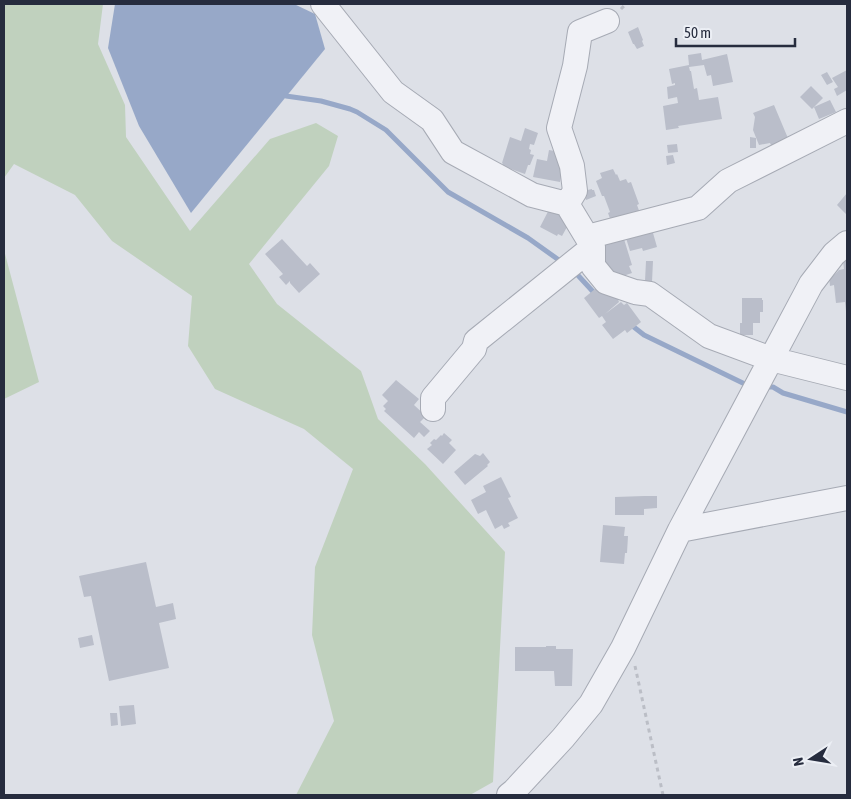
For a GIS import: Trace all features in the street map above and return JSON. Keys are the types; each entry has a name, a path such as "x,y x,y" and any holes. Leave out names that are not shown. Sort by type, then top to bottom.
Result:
{"street":[{"path":"323,4 393,92 432,120 453,152 532,195 567,204 590,242 593,266 606,282 635,292 650,294 709,336 770,358 847,378"},
{"path":"567,204 575,191 572,166 560,128 575,66 580,32 607,21"},
{"path":"433,409 433,398 474,349 476,340 590,242 698,208 728,182 847,122"},
{"path":"508,795 514,792 592,704 623,648 680,530 810,284 834,254 847,244"},
{"path":"680,530 847,498"}],"path":[{"path":"623,648 634,659 663,795"}],"green space":[{"path":"4,4 103,4 98,44 125,105 126,137 190,231 270,139 316,123 338,136 329,166 249,264 277,304 361,371 378,419 425,464 505,552 493,782 470,795 296,795 334,721 312,635 315,567 353,469 304,429 215,389 188,346 192,296 112,241 75,195 14,164 4,178"},
{"path":"4,250 39,382 4,399"}],"water":[{"path":"115,4 294,4 315,14 325,49 191,213 139,126 108,48"}],"building":[{"path":"638,27 644,46 637,49 628,32"},
{"path":"701,53 702,60 727,54 733,82 713,86 711,75 707,76 704,65 689,67 694,89 697,88 699,100 718,97 722,119 678,126 679,128 666,130 663,106 678,103 677,97 668,99 667,87 675,85 675,83 672,84 669,69 689,65 688,55"},
{"path":"847,70 847,90 837,96 834,89 838,87 832,78"},
{"path":"827,72 833,82 827,85 821,75"},
{"path":"811,86 823,98 812,109 800,97"},
{"path":"830,100 836,112 819,119 814,107"},
{"path":"774,105 790,143 773,149 770,143 759,145 753,130 755,117 753,113"},
{"path":"525,128 538,133 534,145 530,144 530,154 534,155 525,174 502,166 502,163 510,137 521,141"},
{"path":"750,137 756,138 756,148 750,148"},
{"path":"677,144 678,152 668,153 667,145"},
{"path":"549,150 565,153 560,182 533,177 537,159 547,161"},
{"path":"673,155 675,163 667,165 666,156"},
{"path":"613,169 620,181 626,179 628,183 631,182 641,216 612,224 608,213 610,212 596,181 602,178 600,173"},
{"path":"592,189 596,196 586,200 583,191"},
{"path":"847,193 847,215 837,205"},
{"path":"554,200 567,227 562,236 558,234 557,236 540,227"},
{"path":"651,226 657,247 643,251 642,248 630,251 626,238"},
{"path":"282,239 307,266 310,263 320,274 299,293 290,281 286,285 279,277 283,274 265,254"},
{"path":"624,239 632,265 629,266 632,273 626,275 627,278 607,274 598,244"},
{"path":"646,261 653,261 652,282 645,281"},
{"path":"843,261 847,261 847,311 845,302 836,303 834,285 830,286 829,277 844,269"},
{"path":"600,285 616,294 619,302 605,314 621,302 624,305 627,303 641,322 627,333 625,330 613,339 602,325 606,322 602,316 599,318 584,298"},
{"path":"742,298 762,298 763,300 763,312 760,312 760,323 753,323 753,335 740,335"},
{"path":"396,380 419,399 414,405 426,416 420,422 430,431 424,437 419,432 414,438 384,411 386,409 383,406 388,401 382,395"},
{"path":"444,433 452,440 449,443 456,450 443,464 427,449 432,445 430,443 434,439 436,440"},
{"path":"483,453 490,462 488,466 465,485 454,472 475,454 480,456"},
{"path":"501,477 511,497 508,498 518,518 508,523 510,526 504,529 502,525 495,529 486,510 478,514 471,500 486,492 483,486"},
{"path":"657,496 657,508 644,509 644,515 615,515 615,497"},
{"path":"603,525 625,527 624,536 628,536 624,564 600,562"},
{"path":"146,562 156,607 173,603 176,619 159,623 169,668 109,681 91,596 84,597 79,576"},
{"path":"92,635 94,645 80,648 78,638"},
{"path":"556,646 556,649 573,649 572,686 555,686 554,671 515,671 515,647"},
{"path":"134,705 136,724 121,726 119,706"},
{"path":"110,713 117,713 118,725 111,726"}],"waterway":[{"path":"286,96 321,101 357,112 386,130 448,192 528,238 563,263"},
{"path":"574,271 597,296"},
{"path":"630,324 644,335 751,387"},
{"path":"764,387 773,387 783,393 847,412"}]}
